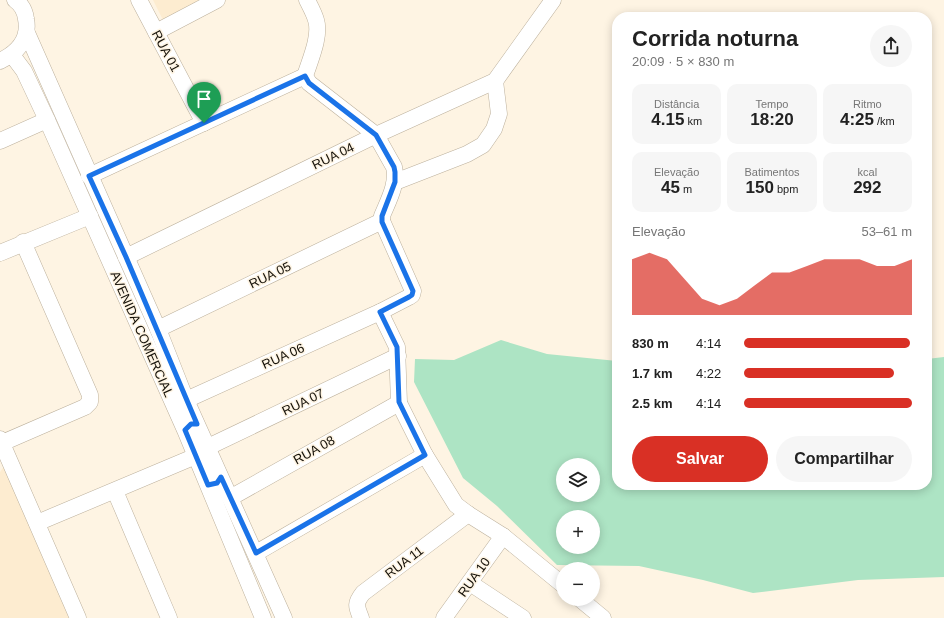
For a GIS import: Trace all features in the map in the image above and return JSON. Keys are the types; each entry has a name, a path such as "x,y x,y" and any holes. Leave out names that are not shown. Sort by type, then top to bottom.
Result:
{"street":[{"name":"RUA 01","path":"139,0 204,123"},
{"path":"156,32 217,0"},
{"path":"89,176 305,76 318,29 316,20 307,0"},
{"name":"RUA 04","path":"126,257 376,135 495,81 553,0"},
{"name":"AVENIDA COMERCIAL","path":"19,1 25,13 27,33 158,330 186,400 191,427"},
{"path":"6,58 22,44 27,33"},
{"name":"AVENIDA COMERCIAL","path":"6,58 24,71 90,216 191,427 214,481 263,618"},
{"path":"305,76 309,83 376,135 394,167 395,182 382,216 382,222"},
{"path":"395,182 467,154 483,145 494,129 499,114 495,81"},
{"path":"0,141 47,120"},
{"path":"0,253 90,216"},
{"name":"RUA 06","path":"186,400 380,312 412,295 413,291 382,222"},
{"name":"RUA 05","path":"158,330 382,222"},
{"path":"24,242 90,395 90,402 84,407 1,441 78,618"},
{"path":"380,312 397,347 399,402 425,455 456,505 503,536 556,579"},
{"name":"RUA 07","path":"37,523 115,491 202,452 398,356"},
{"name":"RUA 08","path":"230,498 399,402"},
{"path":"256,553 425,455"},
{"name":"AVENIDA COMERCIAL","path":"214,481 230,498 284,618"},
{"path":"115,491 169,618"},
{"name":"RUA 11","path":"361,618 357,608 357,600 363,593 468,514"},
{"name":"RUA 10","path":"444,618 503,536"},
{"path":"470,583 522,618"},
{"path":"588,606 603,618"}],"shaded area":[{"path":"153,0 207,0 164,22"},
{"path":"6,464 71,618 0,618 0,472"}],"green space":[{"path":"501,340 547,354 612,360 612,490 932,490 932,358 944,357 944,577 858,580 753,593 639,566 600,566 600,562 556,562 556,564 497,506 463,478 414,382 415,359 454,360"}],"route":[{"path":"305,76 309,83 376,135 394,167 395,182 382,216 382,222 413,291 412,295 409,297 380,312 397,347 399,402 425,455 256,553 221,477 217,483 208,485 185,430 191,424 197,424 158,330 89,176 204,123 305,76"}]}
